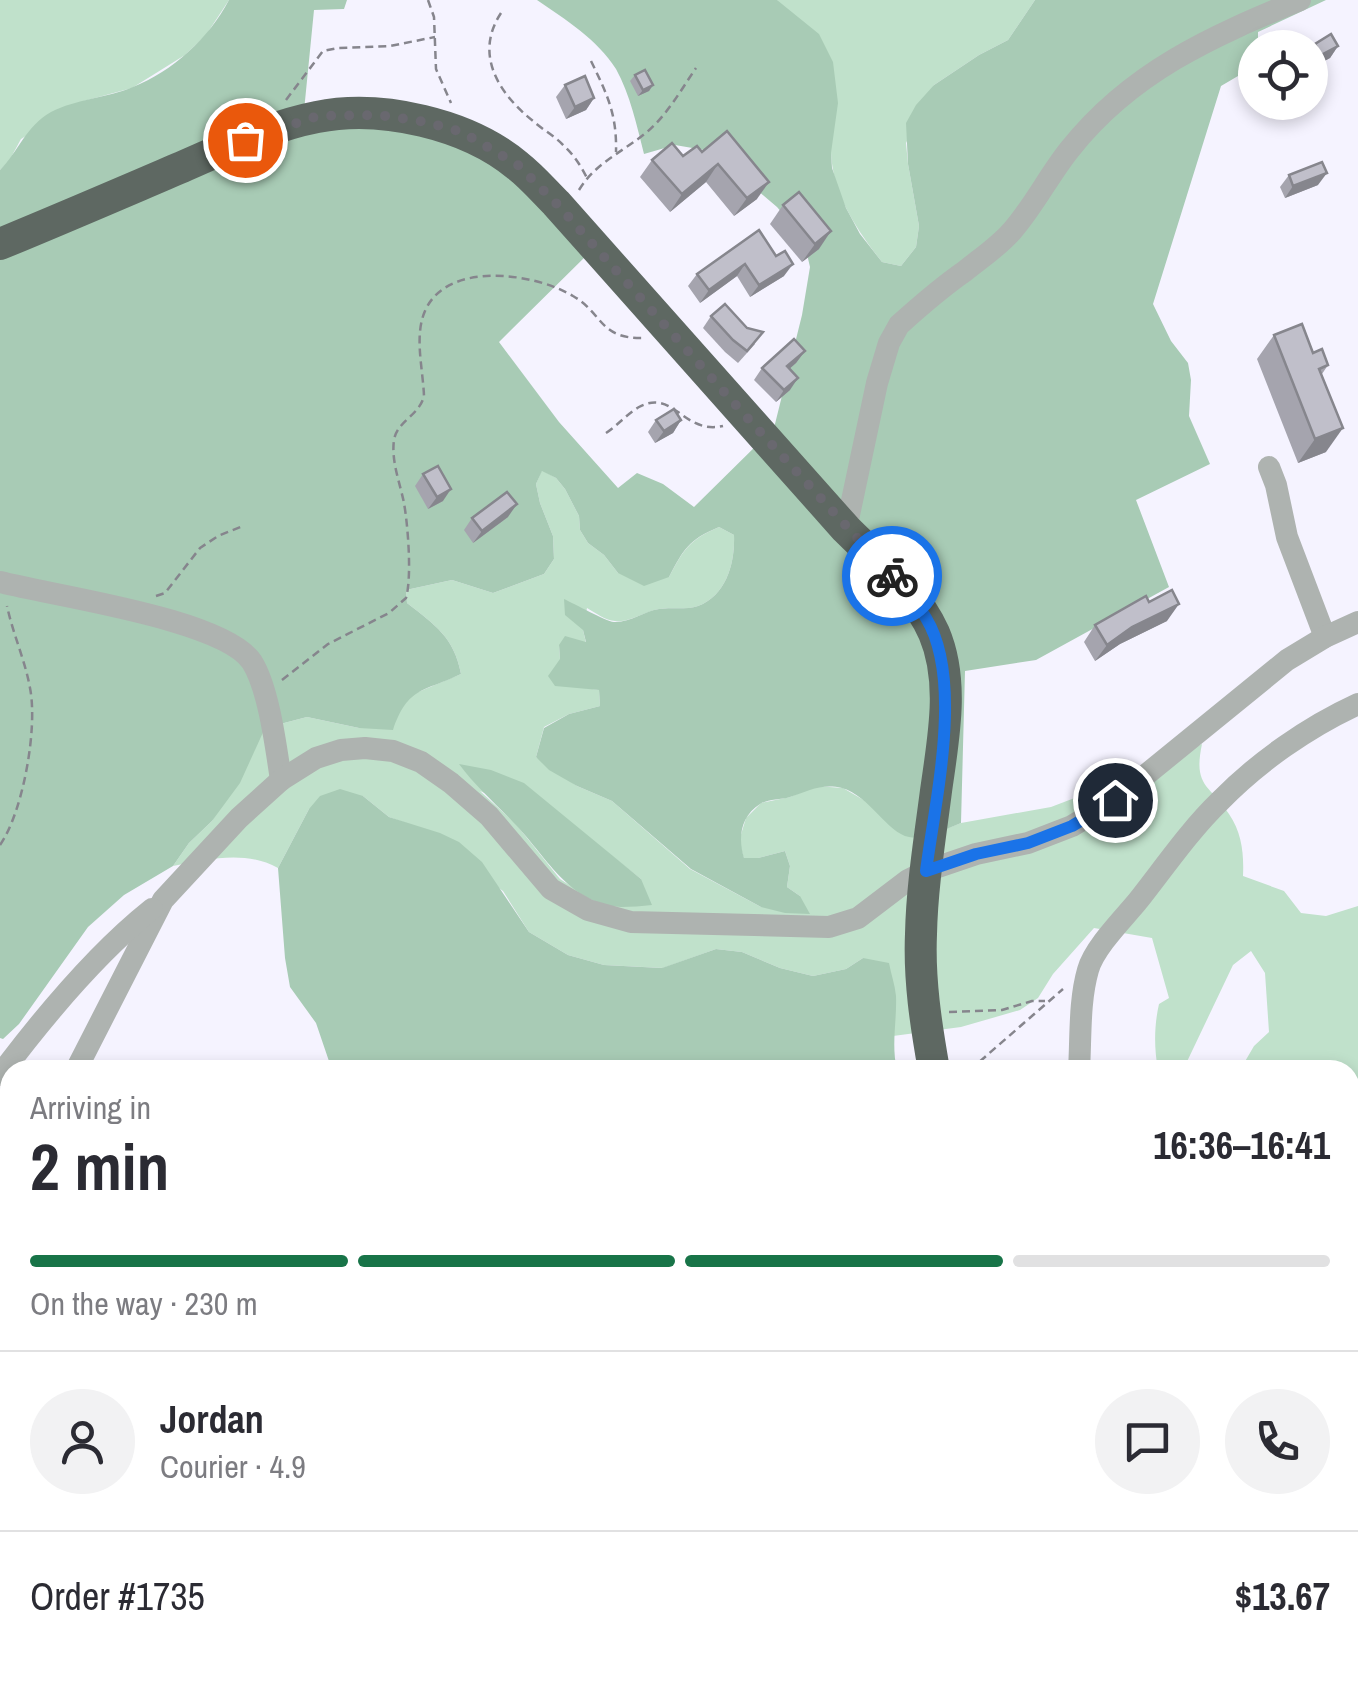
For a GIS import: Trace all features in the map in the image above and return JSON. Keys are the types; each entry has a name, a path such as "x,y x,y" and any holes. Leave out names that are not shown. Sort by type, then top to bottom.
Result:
{"highway":[{"path":"0,244 268,132 318,116 379,115 426,122 462,132 518,165 561,208 926,618 941,652 945,683 945,726 921,934 923,1008 932,1060"}],"street":[{"path":"846,529 877,383 899,325 1003,240 1071,148 1120,99 1174,58 1226,30 1300,0"},
{"path":"1269,466 1287,537 1325,636"},
{"path":"3,583 122,607 237,646 250,660 263,688 282,780"},
{"path":"11,1060 102,955 163,900 239,818 282,780 316,758 365,748 392,751 421,762 489,816 551,889 588,910 630,922 829,927 858,918 926,871 976,854 1028,843 1072,826 1115,800 1286,660 1325,636 1358,622"},
{"path":"1080,1060 1088,968 1105,941 1218,802 1258,766 1358,704"},
{"path":"80,1060 163,900"}],"path":[{"path":"428,0 434,17 436,69 462,132"},
{"path":"502,13 492,27 490,40 490,65 496,78 524,115 564,146 586,178"},
{"path":"268,132 295,87 323,52 435,37"},
{"path":"590,61 613,111 616,154"},
{"path":"561,208 575,197 598,166 649,131 696,68"},
{"path":"268,713 277,685 287,676 328,644 377,620 406,598 409,576 405,507 394,444 401,425 422,407 422,323 432,299 455,282 472,277 521,278 552,284 577,298 605,328 617,334 642,338 667,328"},
{"path":"606,433 650,404 665,404 698,426 708,428 726,425 742,412"},
{"path":"155,596 165,593 200,548 243,526"},
{"path":"0,845 18,804 34,712 3,583"},
{"path":"978,1060 1088,968"},
{"path":"923,1008 1002,1010 1032,1001 1048,1001"}],"green space":[{"path":"0,0 229,0 206,35 185,55 132,88 84,101 21,139 0,170"},
{"path":"229,0 347,0 344,9 314,10 303,121 407,123 514,174 590,252 499,342 559,422 618,488 637,473 663,484 694,507 774,428 810,267 803,237 777,207 704,150 675,145 644,154 616,69 590,39 537,0 777,0 819,34 833,62 838,103 832,168 846,208 882,262 901,266 916,247 919,226 908,164 906,123 934,85 1008,40 1035,0 1326,0 1262,30 1238,30 1238,76 1221,86 1153,304 1171,341 1188,363 1189,416 1210,464 1136,500 1169,587 1036,660 965,671 961,823 929,835 909,837 893,829 852,792 828,786 760,804 742,828 744,858 785,851 790,866 787,887 800,896 810,914 785,913 761,907 691,869 612,801 549,770 536,757 544,728 569,714 600,706 599,690 555,686 548,676 560,659 559,645 565,636 586,642 583,630 565,615 564,599 614,622 659,609 698,606 722,586 731,566 734,535 719,527 700,536 688,546 669,577 644,586 618,573 588,543 565,489 556,478 542,471 536,484 553,536 554,559 544,574 493,593 452,580 406,590 407,603 435,625 454,650 461,674 411,698 393,730 359,728 307,717 265,728 240,783 212,821 173,866 124,895 88,927 19,1024 3,1039 0,170 35,124 51,112 148,80 188,52"},
{"path":"777,0 1035,0 1008,40 934,85 906,143 919,226 916,247 901,266 882,262 841,198 831,153"},
{"path":"542,470 565,489 588,543 618,573 669,577 684,552 701,536 719,527 734,535 733,556 722,586 698,606 659,609 621,621 608,620 587,608 583,630 586,643 559,645 560,659 579,687 599,690 600,706 569,714 544,727 536,757 577,786 612,801 690,869 761,907 800,896 787,887 790,866 785,851 744,859 739,841 746,818 761,803 816,786 843,788 880,814 928,836 961,823 1051,807 1202,744 1201,777 1237,829 1243,876 1284,891 1301,913 1326,916 1358,906 1358,1060 1246,1060 1269,1032 1265,973 1251,951 1233,965 1188,1060 1157,1060 1157,1012 1159,1004 1169,998 1152,938 1094,928 1053,974 1038,998 1020,1010 961,1027 893,1036 893,1021 863,958 846,969 813,976 742,952 716,949 663,968 604,965 568,955 529,932 503,891 414,826 389,817 363,796 309,809 278,868 240,858 173,866 212,821 265,728 307,717 359,728 400,709 411,695 461,674 454,650 435,625 407,603 406,590 452,580 493,593 544,574 554,559 553,536 536,484","holes":["480,791 589,838 641,879 591,899 560,879 515,823"]},
{"path":"459,764 491,770 524,783 641,879 652,905 602,904 572,887"},
{"path":"340,789 363,796 389,817 459,842 482,862 529,932 568,955 604,965 662,968 716,949 742,952 813,976 846,969 863,958 889,963 896,996 895,1060 329,1060 316,1023 290,987 278,868 320,796"}],"building":[{"path":"1331,34 1338,46 1328,51"},
{"path":"645,70 653,85 643,90 635,75"},
{"path":"585,76 594,98 575,107 565,85"},
{"path":"727,131 769,182 747,198 718,164 682,194 652,160 672,143 683,156 697,146 702,152"},
{"path":"1322,162 1327,173 1293,186 1289,175"},
{"path":"799,192 831,231 815,244 783,205"},
{"path":"759,230 776,256 785,251 793,264 759,285 745,264 709,290 697,274"},
{"path":"725,304 747,328 763,332 747,351 711,316"},
{"path":"1302,324 1313,353 1322,349 1328,365 1319,369 1343,428 1315,439 1274,335"},
{"path":"794,339 805,351 787,366 798,378 784,390 762,368"},
{"path":"674,409 681,420 664,431 656,420"},
{"path":"438,466 451,489 437,497 423,474"},
{"path":"507,492 517,504 482,531 472,518"},
{"path":"1172,590 1179,604 1132,627 1107,645 1095,625 1146,596 1149,602"}],"way so far":[{"path":"245,140 318,116 379,115 462,132 518,165 892,576"}],"route":[{"path":"892,576 912,598 935,635 945,683 945,726 926,871 976,854 1028,843 1072,826 1115,800"}]}
